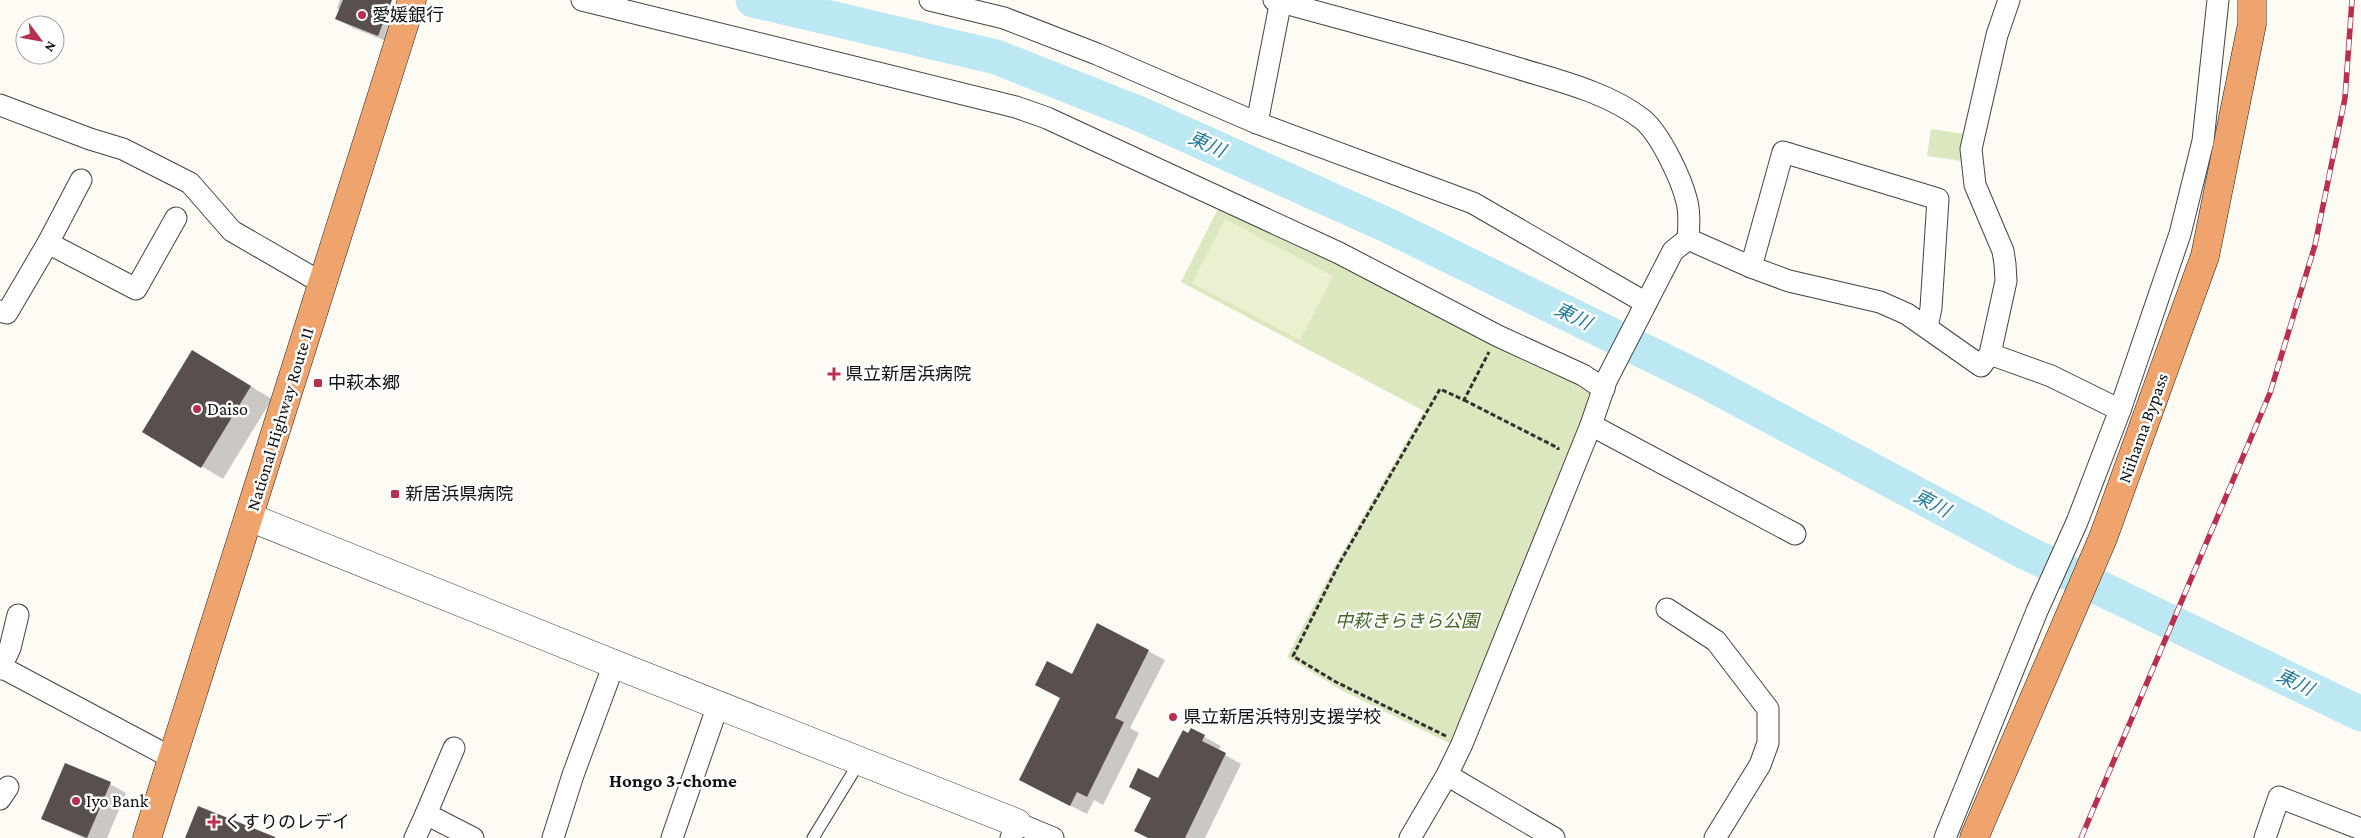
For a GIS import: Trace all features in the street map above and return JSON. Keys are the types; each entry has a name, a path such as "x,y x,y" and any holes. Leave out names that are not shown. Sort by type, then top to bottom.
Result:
{"highway":[{"name":"National Highway Route 11","path":"147,838 412,0"},
{"name":"Niihama Bypass","path":"1974,838 2062,629 2103,538 2205,256 2252,24 2252,0"}],"street":[{"path":"582,0 1016,107 1047,118 1339,252 1498,336 1605,385"},
{"path":"932,0 1004,18 1097,54 1257,123 1473,203 1643,308"},
{"path":"1688,239 1751,267 1798,283 1880,302 1907,314 1981,366 1990,354 2006,281 2003,250 1974,185 1971,149 1997,35 2009,0"},
{"path":"1945,838 2037,611 2077,522 2120,410 2180,234 2204,141 2218,0"},
{"path":"1257,123 1278,1 1480,56 1563,82 1611,101 1643,120 1659,138 1687,201 1688,239"},
{"path":"0,105 90,140 123,149 190,184 232,231 322,283"},
{"path":"1751,267 1783,152 1938,199 1931,308 1927,328"},
{"path":"0,310 6,314 48,243 81,180"},
{"path":"48,243 136,290 176,218"},
{"path":"1410,838 1447,775 1462,744 1591,425 1605,385 1673,251 1688,239"},
{"path":"1990,354 2052,376 2120,410"},
{"path":"1591,425 1795,534"},
{"path":"249,517 860,761 1014,831 1053,838"},
{"path":"1667,608 1716,641 1768,709 1768,743 1760,765 1715,838"},
{"path":"18,614 10,648 0,668 172,758"},
{"path":"553,838 572,775 614,664"},
{"path":"672,838 718,705"},
{"path":"415,838 454,748"},
{"path":"1447,775 1554,838"},
{"path":"2264,838 2279,797 2361,829"},
{"path":"426,814 473,838"}],"lane":[{"path":"813,838 860,761"}],"path":[{"path":"1464,400 1498,336"},
{"path":"1452,732 1449,738 1336,682 1293,656 1339,564 1440,389 1558,448 1560,458"}],"green space":[{"path":"1931,129 1965,134 1961,161 1927,156"},
{"name":"中萩きらきら公園","path":"1218,209 1337,263 1592,390 1595,397 1453,745 1341,690 1287,657 1335,565 1424,411 1181,282"},
{"path":"1225,219 1333,276 1300,340 1192,283"}],"building":[{"name":"愛媛銀行","path":"343,0 392,0 378,36 335,19"},
{"name":"Daiso","path":"192,350 251,386 201,468 142,432"},
{"path":"1097,623 1149,650 1115,718 1124,722 1087,797 1077,792 1070,806 1019,780 1060,698 1035,685 1047,661 1072,674"},
{"path":"1191,728 1205,735 1202,741 1226,753 1185,838 1148,838 1134,831 1151,798 1129,787 1138,768 1158,778 1183,730 1188,733"},
{"name":"Iyo Bank","path":"65,763 111,782 87,838 41,819"},
{"name":"くすりのレデイ","path":"198,806 275,837 275,838 185,838"}],"waterway":[{"name":"東川","path":"753,0 996,57 1140,114 1391,227 1705,381 2021,550 2361,714"}],"railway":[{"path":"2081,838 2270,393 2315,245 2345,98 2352,0"}],"place":[{"name":"愛媛銀行","path":"362,15"},
{"name":"県立新居浜病院","path":"834,374"},
{"name":"中萩本郷","path":"318,383"},
{"name":"Daiso","path":"197,409"},
{"name":"新居浜県病院","path":"395,494"},
{"name":"県立新居浜特別支援学校","path":"1173,717"},
{"name":"Iyo Bank","path":"76,801"},
{"name":"くすりのレデイ","path":"214,822"}],"district":[{"name":"Hongo 3-chome","path":"673,780"}]}
